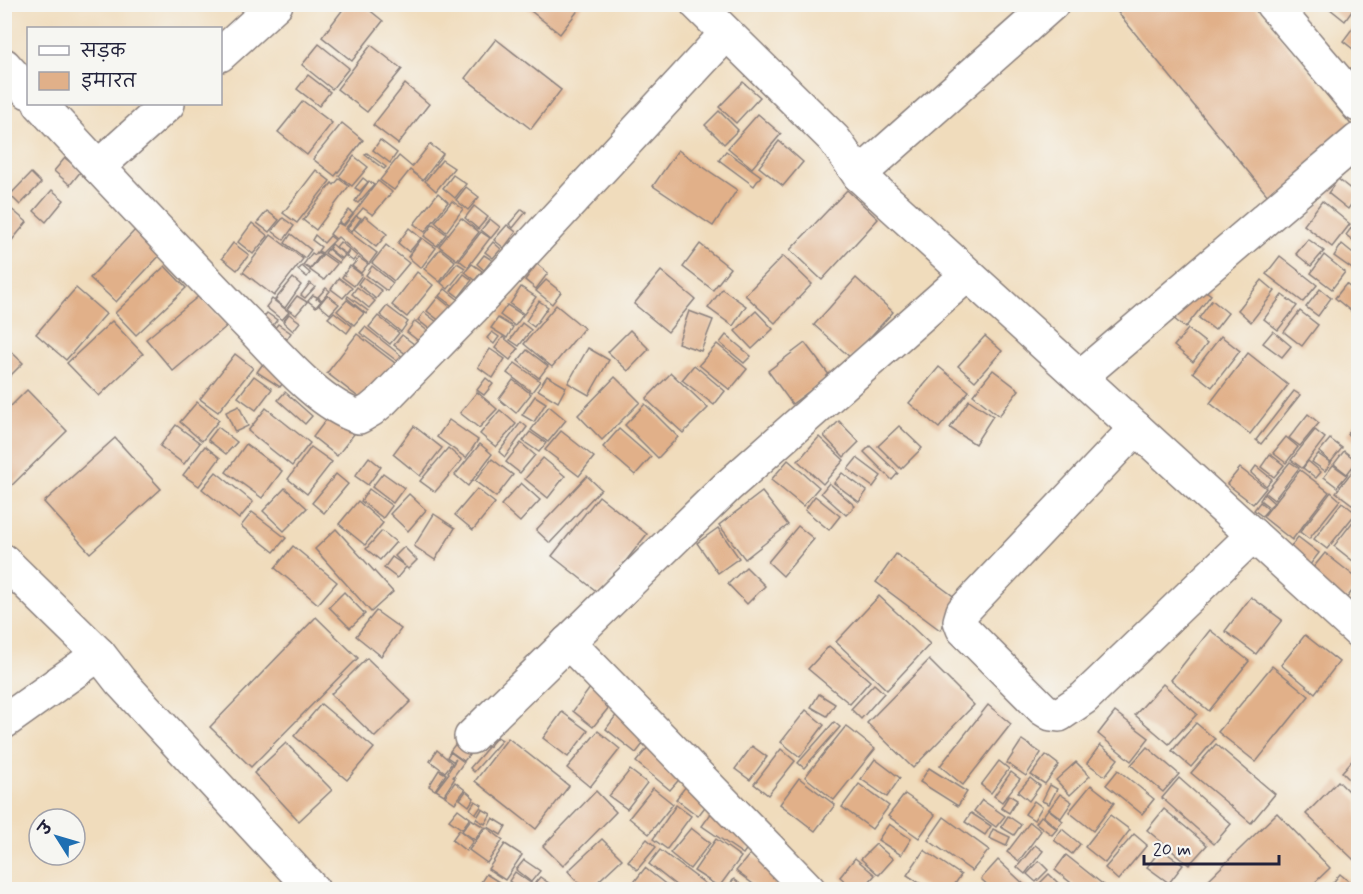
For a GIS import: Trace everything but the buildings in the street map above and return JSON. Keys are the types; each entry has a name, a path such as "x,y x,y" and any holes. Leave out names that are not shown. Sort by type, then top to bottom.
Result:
{"street":[{"path":"222,53 276,4"},
{"path":"696,4 834,139 858,175 1359,631"},
{"path":"858,175 1052,4"},
{"path":"1272,4 1359,105"},
{"path":"40,105 309,386 334,406 358,417 383,400 472,309 726,34"},
{"path":"4,65 27,91"},
{"path":"98,167 167,105"},
{"path":"1080,377 1359,140"},
{"path":"471,737 727,487 967,275"},
{"path":"1136,428 963,611 960,621 963,629 1043,709 1059,716 1084,698 1253,535"},
{"path":"4,561 99,654 120,681 313,890"},
{"path":"568,642 809,890"},
{"path":"4,722 99,654"}]}
